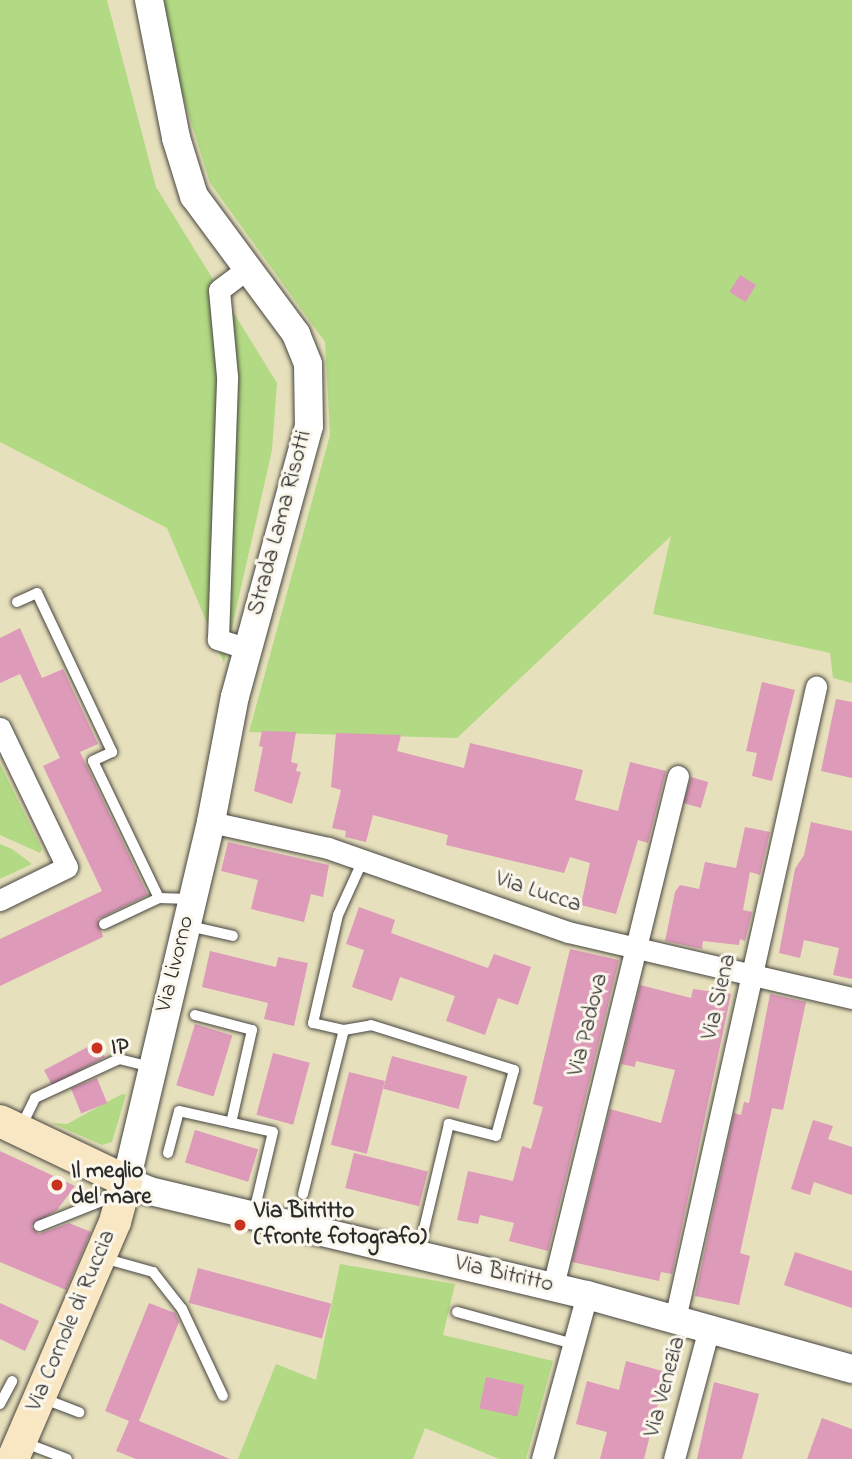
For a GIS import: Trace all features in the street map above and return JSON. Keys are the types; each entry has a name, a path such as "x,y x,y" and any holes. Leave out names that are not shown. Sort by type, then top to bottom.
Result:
{"main road":[{"name":"Via Bitritto","path":"10,1126 126,1181"},
{"name":"Via Cornole di Ruccia","path":"17,1450 101,1257 126,1181"}],"street":[{"name":"Strada Lama Risotti","path":"149,0 176,138 194,196 250,267 296,334 308,364 309,426 248,649 225,747"},
{"path":"248,649 218,639 227,376 219,290 250,267"},
{"name":"Via Siena","path":"675,1319 816,687"},
{"path":"0,728 67,867 0,900"},
{"name":"Via Livorno","path":"126,1181 211,822 225,747"},
{"name":"Via Padova","path":"553,1286 678,776"},
{"name":"Via Lucca","path":"211,822 363,860 568,932 852,998"},
{"name":"Via Bitritto","path":"126,1181 253,1216 553,1286 852,1369"},
{"path":"542,1459 587,1295"},
{"name":"Via Venezia","path":"674,1459 709,1328"}],"lane":[{"path":"17,602 37,593 112,752 93,761 159,898 233,936"},
{"path":"363,860 338,915 313,1023 344,1030 371,1025 514,1070 496,1136 449,1124 418,1254"},
{"path":"104,924 159,898"},
{"path":"195,1014 253,1030 231,1123"},
{"path":"303,1194 344,1030"},
{"path":"10,1126 35,1098 119,1059 151,1067"},
{"path":"168,1153 179,1111 273,1132 253,1216"},
{"path":"39,1226 102,1200 126,1181"},
{"path":"101,1257 153,1272 182,1309 223,1396"},
{"path":"457,1312 573,1343"},
{"path":"0,1405 12,1381"},
{"path":"40,1397 79,1412"},
{"path":"17,1450 67,1459"}],"green space":[{"path":"0,0 107,0 156,187 277,383 272,450 224,663 167,528 0,442"},
{"path":"153,0 852,0 852,683 833,678 830,653 653,614 671,536 457,738 249,732 330,435 325,342 210,183"},
{"path":"0,764 42,849 40,853 0,835"},
{"path":"0,844 12,849 32,864 0,879"},
{"path":"122,1094 126,1095 112,1142 102,1145 52,1123 67,1124"},
{"path":"340,1264 455,1284 443,1335 553,1361 526,1459 499,1459 425,1428 413,1459 238,1459 276,1364 316,1380"}],"building":[{"path":"740,275 756,285 746,302 729,292"},
{"path":"20,628 42,678 63,669 98,744 80,752 148,895 98,919 103,937 0,986 0,939 102,891 43,766 60,758 20,674 0,683 0,638"},
{"path":"762,682 795,690 772,781 752,776 757,753 746,751"},
{"path":"836,699 852,702 852,778 821,771"},
{"path":"262,731 296,732 291,762 298,764 296,771 301,772 292,804 254,791 263,747 259,746"},
{"path":"336,733 401,735 397,751 464,768 470,743 583,770 575,800 618,811 630,762 666,771 648,843 638,840 616,914 581,905 590,863 570,857 564,873 446,845 448,835 373,815 366,842 345,837 346,831 332,828 341,790 331,787"},
{"path":"691,777 708,782 701,808 684,803"},
{"path":"811,822 852,831 852,979 833,975 839,948 804,940 800,958 779,953 795,869 804,855"},
{"path":"745,827 770,832 760,875 750,872 743,910 752,912 745,941 740,939 739,945 703,941 702,949 665,941 675,892 680,885 699,889 705,862 736,868"},
{"path":"228,842 329,865 323,897 311,894 304,922 251,909 258,880 221,871"},
{"path":"359,907 395,920 391,933 488,968 494,954 531,967 518,1005 498,998 485,1035 446,1021 455,996 400,977 392,1001 352,987 364,950 346,944"},
{"path":"570,949 619,960 548,1251 509,1241 514,1223 480,1215 478,1224 457,1220 468,1171 513,1181 522,1146 531,1149 543,1107 533,1104"},
{"path":"210,951 276,967 278,957 308,963 294,1026 264,1019 268,1003 202,987"},
{"path":"640,985 691,998 693,989 731,994 672,1274 661,1272 659,1281 572,1262 610,1109 661,1123 675,1070 636,1061 635,1067 621,1064"},
{"path":"770,994 806,1002 783,1110 772,1108 740,1253 750,1256 739,1305 695,1296 734,1113 741,1115 744,1102 749,1103"},
{"path":"195,1024 232,1035 214,1097 176,1085"},
{"path":"97,1042 105,1057 52,1085 44,1070"},
{"path":"273,1053 310,1063 293,1125 256,1115"},
{"path":"392,1056 467,1076 459,1109 383,1089"},
{"path":"349,1072 385,1081 367,1154 331,1145"},
{"path":"97,1078 107,1103 81,1114 71,1088"},
{"path":"813,1120 833,1126 828,1139 852,1147 852,1195 814,1182 810,1195 791,1189"},
{"path":"195,1130 258,1149 248,1182 185,1163"},
{"path":"0,1151 75,1186 57,1210 31,1226 39,1234 69,1223 91,1232 66,1290 0,1262"},
{"path":"354,1153 428,1171 419,1206 345,1188"},
{"path":"795,1252 852,1271 852,1308 784,1285"},
{"path":"198,1268 331,1304 322,1338 189,1303"},
{"path":"0,1303 39,1321 25,1351 0,1339"},
{"path":"149,1303 175,1313 179,1322 139,1421 230,1459 136,1459 116,1451 129,1421 105,1411"},
{"path":"626,1361 666,1372 644,1459 600,1459 607,1432 576,1424 587,1381 619,1390"},
{"path":"486,1377 524,1385 517,1416 479,1408"},
{"path":"714,1382 759,1394 742,1459 697,1459"},
{"path":"822,1418 852,1429 852,1459 807,1459"}],"place":[{"name":"IP","path":"97,1048"},
{"name":"Il meglio del mare","path":"57,1185"},
{"name":"Via Bitritto (fronte fotografo)","path":"240,1225"}]}
